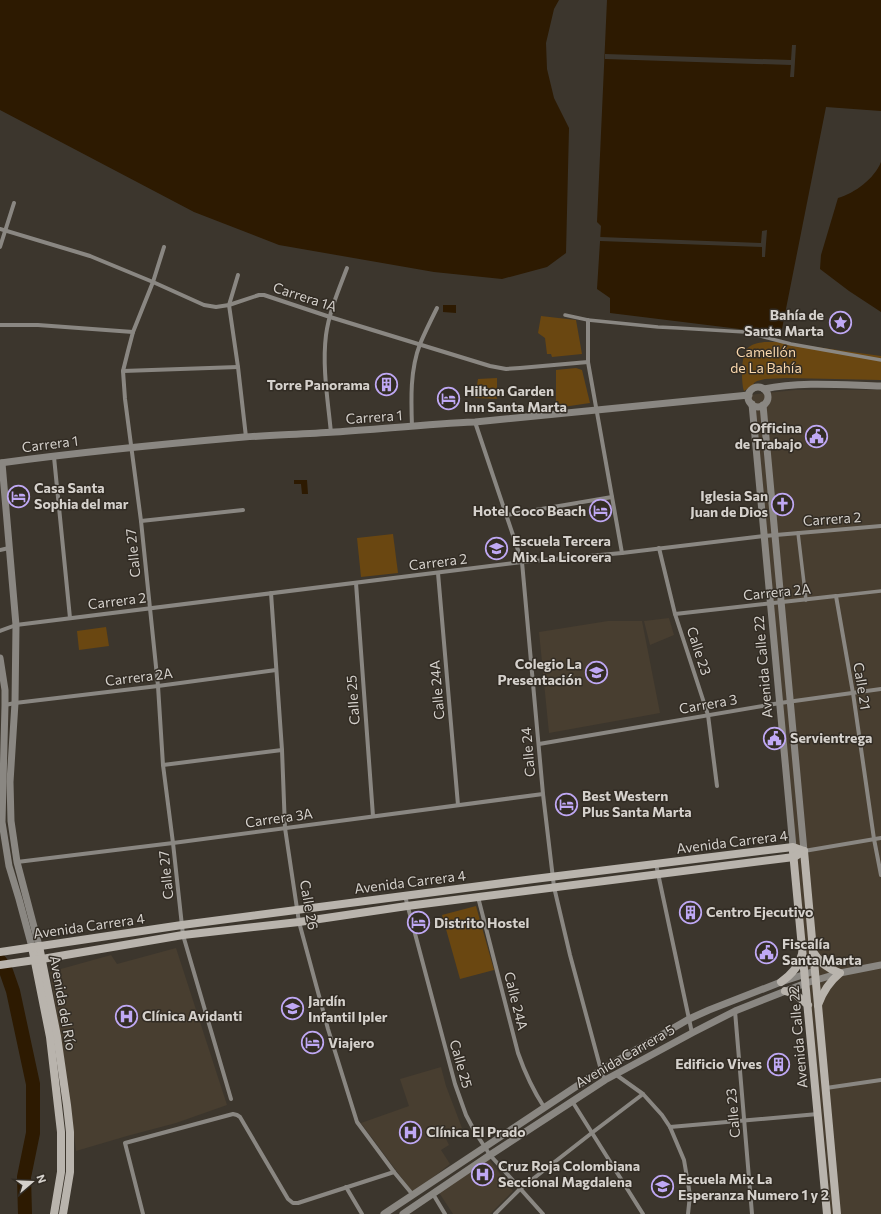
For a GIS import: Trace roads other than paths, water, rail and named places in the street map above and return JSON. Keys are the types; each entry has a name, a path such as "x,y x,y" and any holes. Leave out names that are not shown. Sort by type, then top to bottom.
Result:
{"main road":[{"name":"Avenida Carrera 4","path":"0,952 182,925 656,864 793,847 804,851"},
{"name":"Avenida Calle 22","path":"793,847 827,1214"},
{"name":"Avenida Carrera 4","path":"0,965 38,960 183,935 299,922 478,896 794,856 804,851"},
{"name":"Avenida Calle 22","path":"804,851 837,1214"},
{"name":"Avenida del Río","path":"36,947 50,1037 61,1132 61,1172 54,1214"},
{"path":"781,982 788,978 798,965 802,949"},
{"path":"813,952 824,965 840,973 826,988 818,1007"},
{"name":"Avenida del Río","path":"38,960 57,1036 70,1132 70,1172 63,1214"},
{"path":"785,991 795,994 808,1005"}],"street":[{"path":"0,247 14,203"},
{"name":"Carrera 1A","path":"0,229 90,256 204,305 216,307 229,305 259,295 264,295 420,345 490,366 506,369 588,362"},
{"name":"Calle 27","path":"164,247 153,282 133,332 123,371 125,399 141,521 158,686 163,765 183,935 231,1099"},
{"path":"331,433 325,361 326,335 330,317 347,268"},
{"path":"238,275 229,305 246,437"},
{"path":"412,427 411,385 420,345 437,308"},
{"path":"565,315 588,320 658,327 745,332 791,344 881,360"},
{"path":"588,320 588,362 622,553"},
{"path":"0,324 38,325 133,332"},
{"path":"123,371 238,367"},
{"path":"764,389 768,397 766,403 758,406 752,404 749,398 750,392 755,388 761,387 764,389 783,386 813,385 881,386"},
{"name":"Carrera 1","path":"1,463 132,447 246,437 331,433 475,422 749,395"},
{"name":"Avenida Calle 22","path":"752,404 793,847"},
{"name":"Avenida Calle 22","path":"763,405 804,851"},
{"name":"Calle 24","path":"475,422 522,562 543,794 554,887 570,955 605,1080"},
{"path":"54,456 70,618"},
{"name":"Avenida del Río","path":"1,463 16,625 15,703 10,782 11,821 17,862 36,947"},
{"path":"506,515 612,497"},
{"path":"141,521 243,510"},
{"name":"Carrera 2","path":"0,630 16,625 522,562 622,553 798,532 881,526"},
{"path":"798,532 806,600"},
{"path":"0,550 9,548"},
{"name":"Calle 23","path":"659,548 675,614 708,715 717,786"},
{"name":"Calle 24A","path":"438,573 458,805"},
{"name":"Calle 25","path":"356,583 373,816"},
{"name":"Carrera 2A","path":"675,614 881,591"},
{"name":"Calle 26","path":"271,593 282,750 285,828 299,922 328,1029 357,1122 413,1195"},
{"name":"Calle 21","path":"836,596 853,693 874,839 881,875"},
{"name":"Avenida del Río","path":"0,658 6,705 2,746 2,822 9,866 36,947"},
{"name":"Carrera 2A","path":"6,705 276,670"},
{"name":"Carrera 3","path":"539,744 790,701 881,689"},
{"path":"163,765 282,750"},
{"name":"Carrera 3A","path":"17,862 543,794"},
{"path":"804,851 881,838"},
{"path":"656,864 692,1033"},
{"name":"Calle 25","path":"405,896 455,1084 466,1115 490,1155 543,1214"},
{"name":"Calle 24A","path":"478,896 518,1053 533,1091 544,1107"},
{"name":"Avenida Carrera 5","path":"384,1214 601,1070 689,1019 781,982 881,965"},
{"name":"Avenida Carrera 5","path":"403,1214 432,1193 605,1080 735,1011 785,991 805,978"},
{"name":"Calle 23","path":"735,1011 752,1214"},
{"path":"616,1074 643,1094 662,1115 670,1127 684,1160 690,1195 688,1214"},
{"path":"825,1088 881,1080"},
{"path":"495,1214 520,1189 643,1094"},
{"path":"572,1101 644,1214"},
{"path":"143,1214 125,1143 233,1114 240,1117 288,1199 293,1203 298,1203 394,1172"},
{"path":"670,1127 818,1114"},
{"path":"346,1187 362,1214"},
{"path":"432,1193 445,1214"}],"waterway":[{"path":"0,961 6,971 13,991 33,1084 33,1133 24,1177 25,1214"}],"place":[{"name":"Bahía de Santa Marta","path":"840,323"},
{"name":"Torre Panorama","path":"386,385"},
{"name":"Hilton Garden Inn Santa Marta","path":"448,399"},
{"name":"Officina de Trabajo","path":"817,436"},
{"name":"Casa Santa Sophia del mar","path":"19,496"},
{"name":"Iglesia San Juan de Dios","path":"783,504"},
{"name":"Hotel Coco Beach","path":"601,511"},
{"name":"Escuela Tercera Mix La Licorera","path":"496,549"},
{"name":"Colegio La Presentación","path":"597,672"},
{"name":"Servientrega","path":"774,738"},
{"name":"Best Western Plus Santa Marta","path":"566,804"},
{"name":"Centro Ejecutivo","path":"691,912"},
{"name":"Distrito Hostel","path":"418,923"},
{"name":"Fiscalía Santa Marta","path":"766,952"},
{"name":"Jardín Infantil Ipler","path":"293,1009"},
{"name":"Clínica Avidanti","path":"127,1016"},
{"name":"Viajero","path":"312,1043"},
{"name":"Edificio Vives","path":"778,1064"},
{"name":"Clínica El Prado","path":"411,1132"},
{"name":"Cruz Roja Colombiana Seccional Magdalena","path":"482,1174"},
{"name":"Escuela Mix La Esperanza Numero 1 y 2","path":"663,1187"}],"park label":[{"name":"Camellón de La Bahía","path":"766,360"}]}
